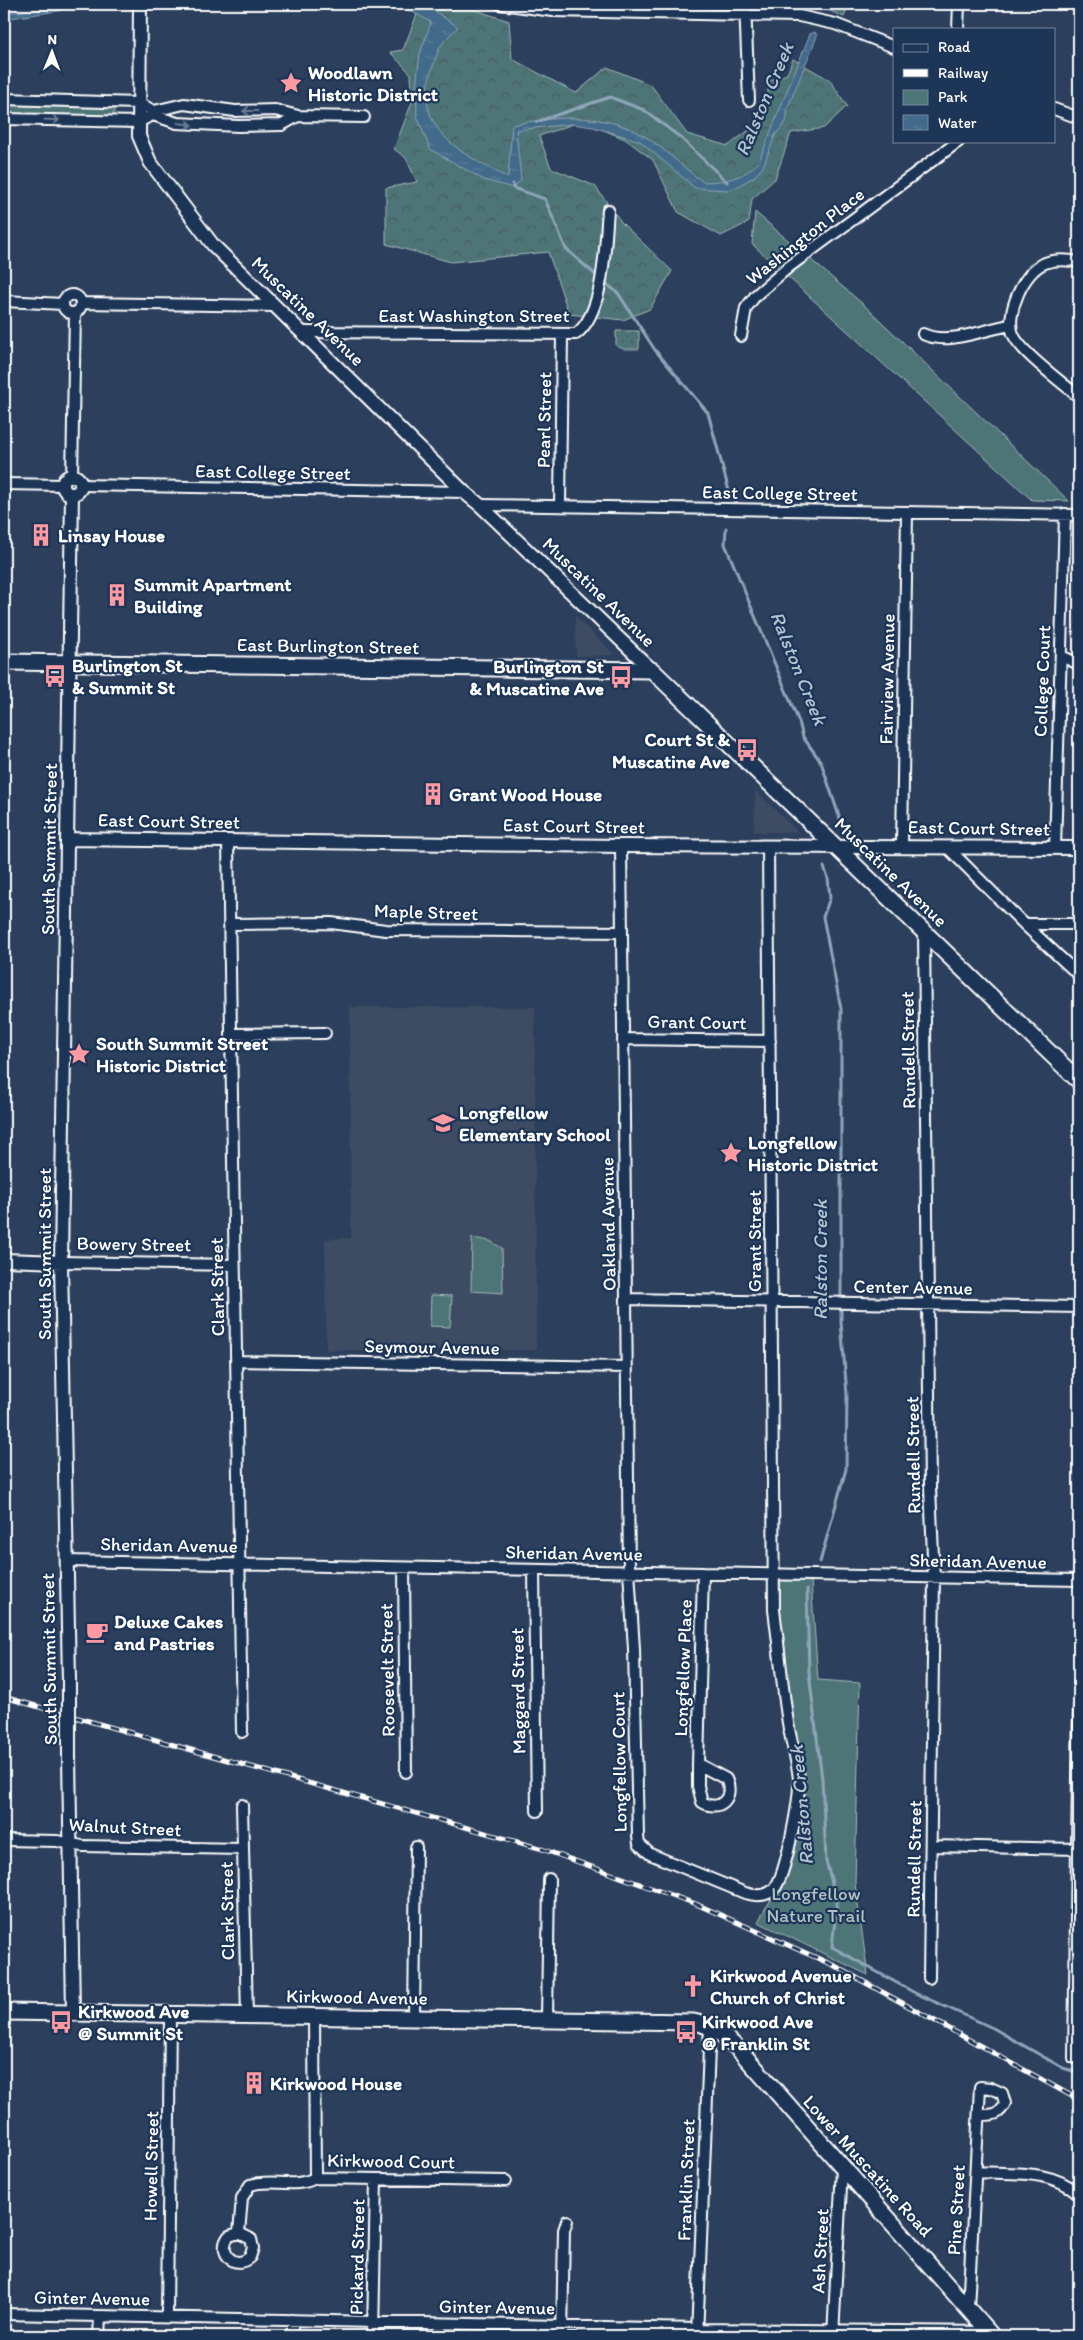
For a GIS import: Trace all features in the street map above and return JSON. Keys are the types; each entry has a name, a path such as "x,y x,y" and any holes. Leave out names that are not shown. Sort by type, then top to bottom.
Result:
{"main road":[{"name":"East Burlington Street","path":"4,662 652,670"},
{"name":"Muscatine Avenue","path":"652,670 1079,1081"},
{"name":"Kirkwood Avenue","path":"4,2012 694,2022 710,2025"},
{"name":"Lower Muscatine Road","path":"710,2025 742,2053 990,2334"}],"street":[{"name":"Muscatine Avenue","path":"140,4 138,122 142,146 150,162 213,246 464,492 480,505 652,670"},
{"path":"500,4 553,11 800,16 820,19 893,47"},
{"path":"745,4 749,100"},
{"path":"958,4 958,28"},
{"path":"4,99 138,103 154,111 184,104 234,111 275,110 298,116 364,117"},
{"path":"1056,109 1079,118"},
{"path":"4,119 138,122 153,115 177,123 191,125 282,125 298,116"},
{"name":"Washington Place","path":"741,336 746,308 756,295 790,266 958,142"},
{"name":"East Washington Street","path":"301,332 576,334 586,325 591,316 599,287 608,210"},
{"path":"1079,262 1057,260 1044,263 1036,269 1018,293 1011,316 1013,335 1021,346 1079,397"},
{"path":"73,295 78,297 81,303 79,310 75,313 66,312 63,304 66,296 73,295"},
{"path":"4,300 63,304"},
{"path":"81,303 273,306"},
{"name":"South Summit Street","path":"73,2013 61,1262 75,313"},
{"path":"923,334 946,338 1011,325"},
{"name":"Pearl Street","path":"560,506 562,335"},
{"name":"East College Street","path":"4,484 464,492"},
{"name":"East College Street","path":"480,505 1079,515"},
{"name":"Fairview Avenue","path":"902,846 907,512"},
{"name":"College Court","path":"1055,848 1064,514"},
{"path":"1061,656 1079,664"},
{"name":"East Court Street","path":"68,839 620,846 1079,848"},
{"name":"Clark Street","path":"228,841 242,1732"},
{"name":"Oakland Avenue","path":"620,846 629,1571"},
{"name":"Grant Street","path":"768,846 775,1575"},
{"path":"947,847 1024,924 1079,975"},
{"name":"Maple Street","path":"229,924 331,924 386,930 622,932"},
{"path":"1024,924 1079,924"},
{"name":"Rundell Street","path":"924,931 930,1487 934,1578 929,1978"},
{"path":"231,1034 325,1033"},
{"name":"Grant Court","path":"623,1039 770,1041"},
{"name":"Bowery Street","path":"4,1260 234,1265"},
{"name":"Center Avenue","path":"626,1299 1079,1307"},
{"name":"Seymour Avenue","path":"236,1361 627,1367"},
{"name":"Sheridan Avenue","path":"67,1561 1079,1580"},
{"name":"Roosevelt Street","path":"404,1568 406,1772"},
{"name":"Maggard Street","path":"534,1570 537,1811"},
{"name":"Longfellow Court","path":"629,1571 634,1649 639,1844 650,1854 753,1895 768,1893 779,1882 793,1826 799,1792 796,1756 786,1709 774,1610 775,1575"},
{"name":"Longfellow Place","path":"698,1764 703,1573"},
{"path":"1074,2058 1079,1707"},
{"name":"Clark Street","path":"242,1805 247,2016"},
{"name":"Walnut Street","path":"4,1840 56,1841 82,1846 243,1849"},
{"path":"932,1846 1078,1849"},
{"path":"414,2018 416,1847"},
{"path":"547,2020 549,1879"},
{"name":"Howell Street","path":"167,2317 170,2015"},
{"name":"Kirkwood Court","path":"314,2017 315,2178 506,2181"},
{"name":"Franklin Street","path":"697,2333 710,2025"},
{"name":"Pine Street","path":"968,2308 979,2115"},
{"name":"Ash Street","path":"833,2334 842,2168"},
{"path":"976,2172 1042,2175 1062,2182 1079,2194"},
{"path":"239,2233 243,2193 250,2185 262,2182 301,2183 315,2178"},
{"name":"Pickard Street","path":"372,2336 376,2179"},
{"path":"562,2331 564,2230 567,2222"},
{"name":"Ginter Avenue","path":"4,2314 373,2322 562,2331 990,2334"},
{"path":"99,2336 100,2317"},
{"path":"292,2320 292,2336"}],"shaded area":[{"path":"575,616 615,655 576,656"},
{"path":"755,790 798,832 754,832"},
{"name":"Longfellow Elementary School","path":"350,1007 535,1007 536,1350 326,1350 325,1239 351,1238"}],"green space":[{"path":"421,4 457,4 509,21 512,59 576,93 607,67 651,85 687,134 728,146 765,118 769,81 787,74 793,59 830,80 847,106 824,128 791,133 775,179 752,199 749,222 721,236 678,212 653,160 625,139 582,121 539,136 551,168 595,186 622,223 672,271 650,309 623,320 569,314 548,252 451,262 386,244 386,188 417,182 406,158 394,149 412,102 411,74 390,52 403,50"},
{"path":"814,4 849,4 844,17"},
{"path":"4,103 114,107 114,117 4,115"},
{"path":"755,212 864,305 1069,501 1032,500 752,244"},
{"path":"616,331 639,331 639,349 624,349 616,346"},
{"path":"472,1238 490,1241 502,1248 503,1293 471,1291"},
{"path":"431,1295 452,1296 450,1327 430,1326"},
{"name":"Longfellow Nature Trail","path":"780,1580 811,1580 818,1680 860,1683 855,1883 868,1975 758,1922 782,1880 803,1783 800,1753 791,1709 780,1607"}],"water":[{"path":"67,4 80,4 58,11 4,19 4,13 56,8"},
{"name":"Ralston Creek","path":"397,4 424,4 458,27 440,47 436,57 427,93 429,110 436,125 446,138 475,160 508,178 512,125 566,118 602,121 620,125 636,132 659,146 703,182 726,180 741,175 754,167 759,161 810,34 815,32 817,36 788,107 786,122 775,135 763,167 755,176 735,188 728,190 695,188 640,141 593,127 572,124 516,130 521,180 513,188 484,180 430,149 417,116 416,86 420,54 431,22"}],"waterway":[{"name":"Ralston Creek","path":"536,122 610,97 644,110 681,138 727,182"},
{"name":"Ralston Creek","path":"513,184 513,188 545,199 566,249 598,277"},
{"name":"Ralston Creek","path":"603,281 618,293 655,350 708,413 729,491"},
{"name":"Ralston Creek","path":"726,528 725,544 799,722 803,737 821,762 841,822"},
{"name":"Ralston Creek","path":"820,1562 846,1469 847,1395 841,1322 841,1009 823,917 830,898 828,878 824,867"},
{"name":"Ralston Creek","path":"807,1590 809,1673 822,1779 826,1861 837,1901 832,1947 915,1993 993,2028 1063,2068 1079,2073"}],"railway":[{"path":"4,1697 539,1848 696,1904 835,1966 1079,2100"}],"place":[{"name":"Woodlawn Historic District","path":"291,83"},
{"name":"Linsay House","path":"41,535"},
{"name":"Summit Apartment Building","path":"117,595"},
{"name":"Burlington St & Summit St","path":"55,676"},
{"name":"Burlington St & Muscatine Ave","path":"621,677"},
{"name":"Court St & Muscatine Ave","path":"747,750"},
{"name":"Grant Wood House","path":"433,794"},
{"name":"South Summit Street Historic District","path":"79,1054"},
{"name":"Longfellow Elementary School","path":"443,1123"},
{"name":"Longfellow Historic District","path":"731,1153"},
{"name":"Deluxe Cakes and Pastries","path":"97,1632"},
{"name":"Kirkwood Avenue Church of Christ","path":"693,1986"},
{"name":"Kirkwood Ave @ Summit St","path":"61,2022"},
{"name":"Kirkwood Ave @ Franklin St","path":"686,2032"},
{"name":"Kirkwood House","path":"254,2083"}]}
